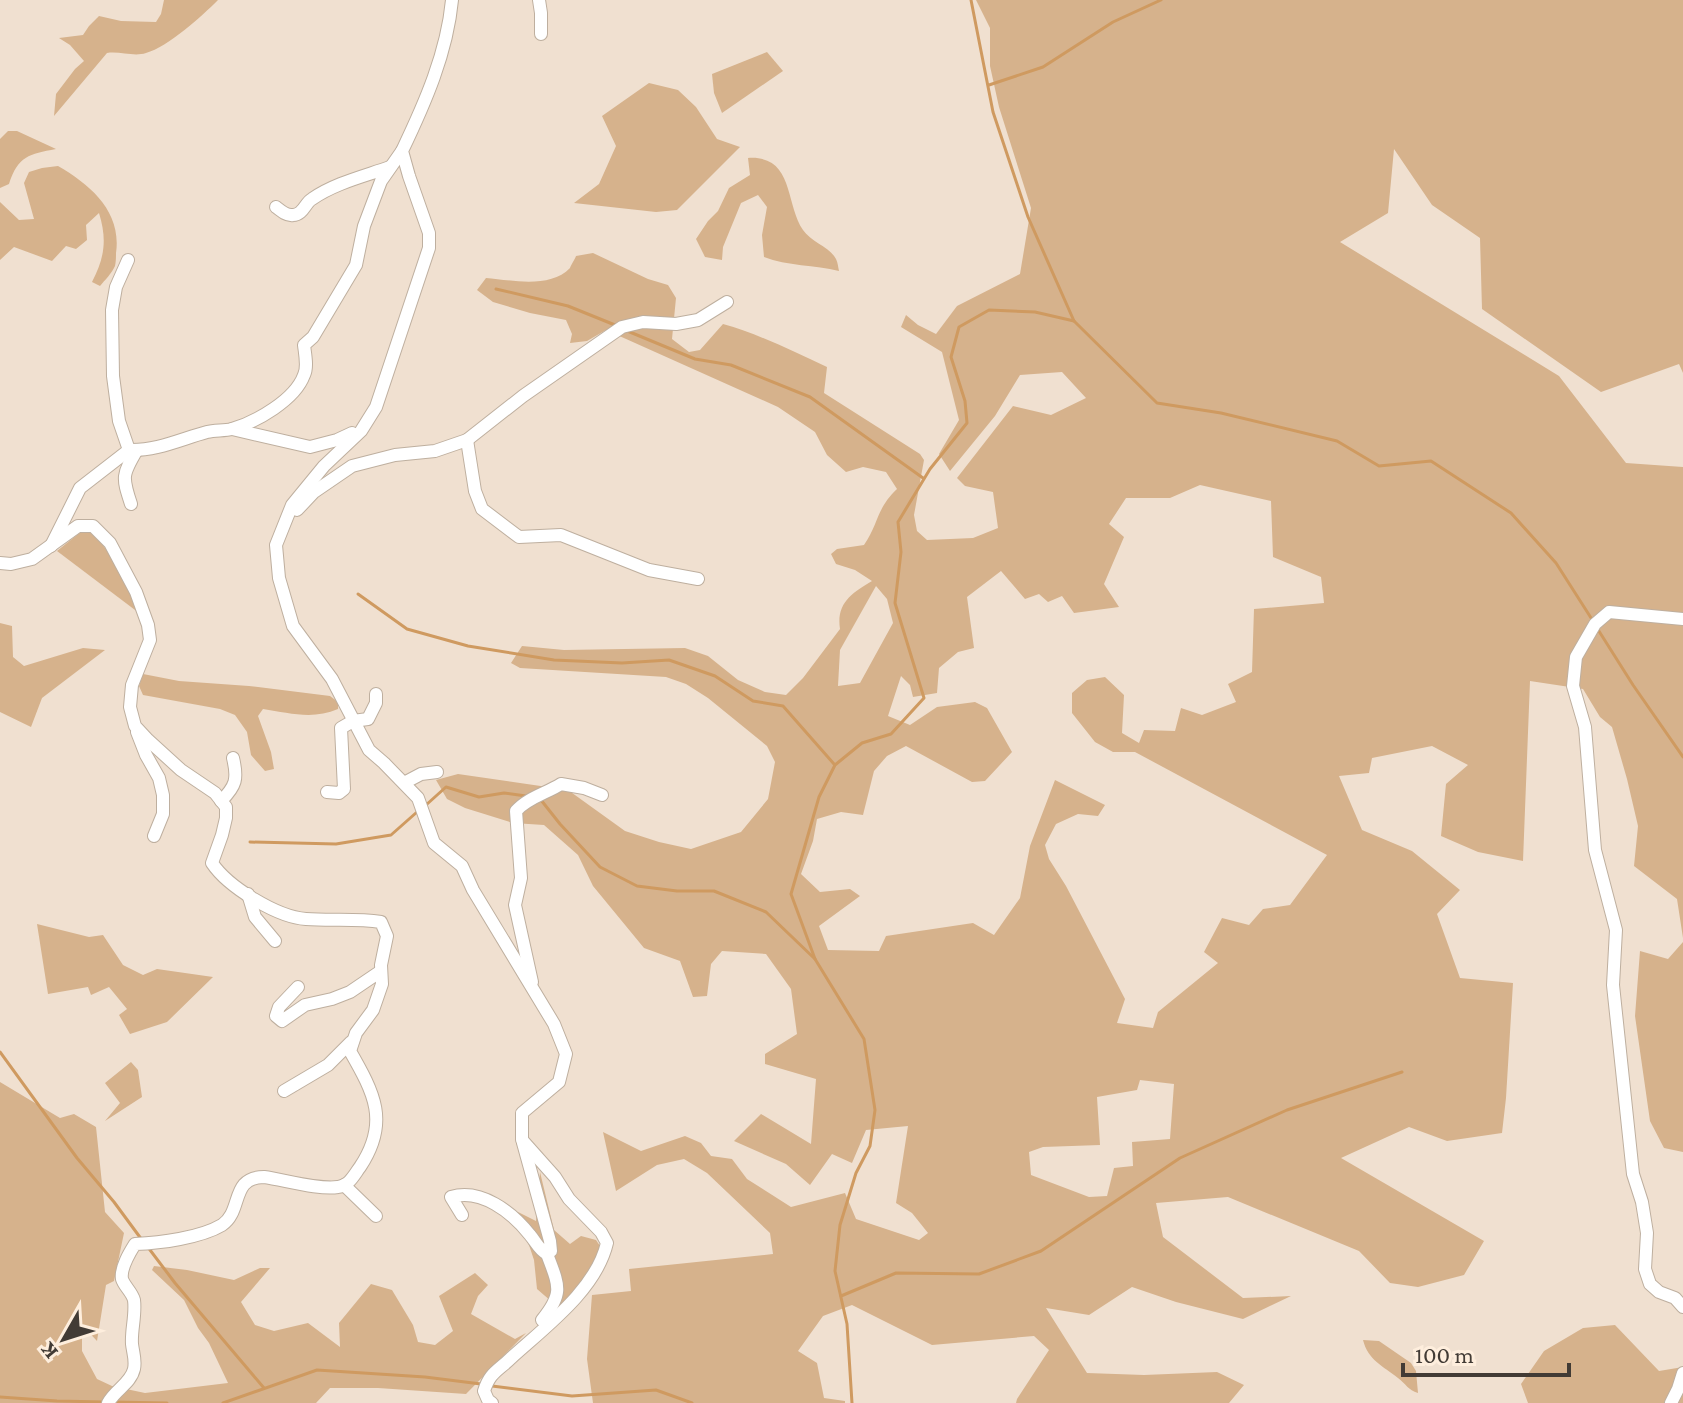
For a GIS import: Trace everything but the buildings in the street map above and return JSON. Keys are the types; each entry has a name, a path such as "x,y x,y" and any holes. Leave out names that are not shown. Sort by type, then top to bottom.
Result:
{"street":[{"path":"51,546 80,488 133,450 166,446 207,432 232,429 265,414 297,389 306,372 304,345 313,337 356,265 364,226 381,181 402,151 428,92 450,27 452,0"},
{"path":"539,0 541,34"},
{"path":"402,151 429,233 429,248 376,407 362,428 292,505 276,545 279,578 293,626 332,679 369,750 418,798 434,843 462,866 473,890 554,1024 566,1054 559,1082 522,1113 522,1140 550,1241 551,1251 547,1254"},
{"path":"276,207 294,215 301,212 309,200 346,182 390,167"},
{"path":"128,260 116,287 112,310 112,363 119,421 133,450 124,482 131,504"},
{"path":"286,521 314,492 352,466 395,455 435,451 467,440 523,396 622,327 643,322 676,324 698,320 727,302"},
{"path":"232,429 310,447 337,440 362,428"},
{"path":"467,440 475,491 482,509 519,537 561,535 649,570 698,579"},
{"path":"0,563 32,559 78,526 93,526 110,543 136,592 148,625 150,640 132,685 130,707 163,795 163,814 154,836"},
{"path":"1683,619 1609,612 1595,624 1576,657 1573,686 1585,727 1595,850 1616,930 1613,985 1633,1174 1647,1233 1645,1269 1650,1284 1659,1292 1675,1298 1683,1307"},
{"path":"327,792 339,793 344,789 341,728 353,721 368,719 376,703 376,694"},
{"path":"108,1403 134,1373 134,1298 122,1279 135,1244 175,1240 224,1224 245,1181 254,1177 342,1187 364,1161 378,1123 374,1100 350,1051 356,1033 373,1010 382,984 381,965 387,936 381,922 302,919 273,910 218,872 212,863 222,835 226,807 215,793 181,770 135,726"},
{"path":"221,801 234,789 236,771 233,758"},
{"path":"404,783 421,774 437,772"},
{"path":"535,992 515,905 521,878 516,811 522,804 561,784 602,795"},
{"path":"248,894 255,917 275,941"},
{"path":"298,987 279,1007 276,1016 282,1021 305,1005 350,992 381,971"},
{"path":"284,1091 328,1065 353,1040"},
{"path":"492,1403 484,1391 489,1377 589,1283 607,1243 522,1140"},
{"path":"344,1185 376,1216"},
{"path":"462,1215 451,1197 462,1194 496,1205 529,1233 547,1254 558,1283 556,1301 541,1322 540,1331"},
{"path":"1671,1403 1683,1373"}],"shaded area":[{"path":"164,0 218,0 155,50 137,54 107,53 54,116 56,94 84,61 59,38 83,35 99,16 121,21 156,22"},
{"path":"976,0 1683,0 1683,373 1679,364 1601,392 1482,309 1480,238 1432,205 1394,149 1388,213 1340,242 1559,376 1626,463 1683,467 1683,938 1677,899 1634,866 1638,826 1612,727 1600,717 1583,689 1530,681 1523,861 1478,852 1441,836 1446,784 1468,765 1432,746 1372,758 1369,773 1339,776 1362,830 1412,851 1460,890 1437,914 1460,978 1513,983 1502,1133 1447,1141 1409,1127 1341,1158 1484,1241 1464,1275 1418,1287 1390,1283 1359,1251 1228,1197 1156,1203 1163,1237 1243,1298 1291,1296 1243,1319 1132,1287 1089,1315 1046,1308 1087,1373 1144,1375 1217,1372 1244,1385 1229,1403 1016,1403 1049,1350 1034,1336 932,1345 852,1305 823,1316 798,1351 817,1363 824,1398 845,1403 593,1403 587,1359 592,1295 631,1291 629,1269 773,1254 770,1233 707,1173 684,1159 657,1165 616,1191 603,1132 641,1151 685,1136 701,1143 711,1156 732,1159 747,1179 791,1207 845,1193 856,1219 919,1240 928,1233 912,1213 896,1203 908,1126 866,1130 852,1163 832,1154 810,1185 786,1164 734,1141 761,1114 811,1144 816,1079 765,1064 765,1054 797,1034 791,989 766,954 722,951 711,964 707,996 693,997 680,961 644,948 593,886 578,855 544,825 513,823 465,808 447,799 436,780 458,774 568,790 625,831 691,849 741,832 768,799 775,762 767,746 708,698 686,684 666,677 520,668 511,663 522,646 564,650 685,648 708,656 738,680 765,692 786,695 840,629 840,612 847,600 872,581 855,570 836,564 831,554 837,549 864,545 885,503 897,489 886,472 863,467 846,472 827,455 815,432 778,407 606,330 587,341 570,343 572,334 566,320 493,302 477,290 486,278 530,282 552,279 570,268 576,256 593,253 668,285 676,298 672,339 689,352 700,350 723,324 776,344 827,367 824,393 920,454 924,460 914,515 917,531 927,540 973,538 998,528 993,492 965,486 957,478 1013,406 1051,415 1086,398 1062,372 1020,375 995,416 950,471 939,454 959,420 942,352 901,327 906,315 936,334 957,306 1020,274 1031,208 999,107 990,66 990,28","holes":["1200,485 1271,501 1273,557 1321,577 1324,603 1254,609 1252,672 1228,684 1236,702 1202,715 1181,708 1175,731 1144,730 1139,743 1122,733 1124,695 1105,677 1087,680 1072,693 1072,713 1095,742 1113,752 1135,752 1327,855 1290,905 1263,909 1249,925 1222,918 1204,952 1218,963 1158,1012 1153,1028 1117,1023 1125,999 1049,859 1045,845 1056,824 1078,814 1098,816 1105,805 1055,780 1030,846 1020,898 994,935 973,923 886,936 879,951 828,950 819,926 860,896 850,889 820,892 801,874 817,819 841,812 863,815 874,771 887,756 906,746 972,782 985,781 1012,752 987,708 975,702 937,707 910,725 888,716 901,676 910,685 913,697 937,693 939,668 958,652 974,648 967,597 1001,571 1025,599 1039,594 1048,602 1062,596 1074,613 1119,607 1104,584 1124,537 1109,524 1126,498 1170,498","876,586 887,599 893,623 860,683 838,686 840,650","1140,1080 1174,1084 1170,1139 1132,1142 1133,1166 1114,1168 1107,1196 1089,1197 1031,1175 1029,1152 1043,1147 1100,1145 1097,1097 1137,1090"]},
{"path":"767,52 783,71 722,113 714,93 712,74"},
{"path":"649,83 678,90 696,107 717,139 740,147 677,210 656,212 574,203 599,184 616,146 602,116"},
{"path":"8,131 17,131 56,149 26,158 16,167 9,184 0,188 0,139"},
{"path":"748,158 763,159 781,172 803,230 833,255 839,271 764,257 762,235 767,207 758,195 741,203 723,247 722,260 705,257 696,239 718,211 729,188 750,175"},
{"path":"58,166 82,182 102,201 114,225 117,238 115,266 100,286 92,282 103,248 99,213 86,225 87,240 76,249 66,246 52,261 14,247 0,260 0,202 19,220 34,219 24,183 29,172"},
{"path":"82,531 93,532 107,551 139,613 57,551"},
{"path":"0,623 12,626 13,657 24,666 83,648 105,650 42,698 31,727 0,712"},
{"path":"143,674 179,681 330,696 338,702 338,709 310,715 263,709 258,716 274,769 265,771 251,755 247,732 235,715 220,709 143,695 139,686"},
{"path":"37,924 89,937 103,935 123,965 143,975 157,969 213,977 167,1022 130,1034 119,1015 127,1009 109,987 91,995 88,987 48,994"},
{"path":"1683,942 1683,1152 1664,1148 1650,1121 1635,1016 1640,951 1668,959"},
{"path":"131,1062 138,1070 142,1097 105,1121 120,1103 105,1083"},
{"path":"0,1082 60,1118 74,1114 96,1127 105,1212 124,1233 114,1281 106,1285 97,1341 82,1325 82,1351 97,1379 112,1386 145,1393 228,1383 184,1300 152,1270 154,1266 234,1280 260,1268 270,1268 241,1302 255,1325 274,1331 308,1323 340,1347 339,1323 371,1284 392,1290 413,1325 418,1342 435,1345 453,1331 439,1296 475,1273 488,1285 478,1296 471,1314 515,1339 526,1333 466,1394 330,1388 316,1403 0,1403"},
{"path":"540,1172 554,1230 570,1244 581,1236 596,1240 600,1246 592,1272 559,1308 537,1289 534,1260 518,1212 536,1221"},
{"path":"1615,1325 1659,1371 1683,1367 1683,1403 1528,1403 1521,1384 1544,1351 1583,1328"},
{"path":"1363,1340 1379,1341 1411,1363 1416,1371 1418,1393 1377,1362 1368,1353"}],"waterway":[{"path":"971,0 993,112 1028,217 1074,321 1157,403 1221,413 1337,441 1379,466 1431,461 1511,513 1556,563 1593,621"},
{"path":"989,85 1043,67 1113,22 1161,0"},
{"path":"496,289 568,306 615,325"},
{"path":"852,1403 847,1324 835,1271 840,1225 856,1173 870,1146 875,1110 864,1039 815,959 791,894 819,797 835,765 862,743 891,734 924,698 895,603 901,552 898,522 930,469 967,423 965,401 951,357 959,327 989,310 1035,312 1074,321"},
{"path":"625,330 695,359 731,365 810,397 923,478"},
{"path":"358,594 407,629 468,646 554,660 622,663 669,660 715,676 753,701 783,706 834,764"},
{"path":"1597,628 1683,757"},
{"path":"426,805 446,787 479,797 504,793 526,796"},
{"path":"541,800 600,867 637,886 714,891 766,912 815,959"},
{"path":"250,842 336,844 391,835 417,812"},
{"path":"0,1052 77,1158 142,1240"},
{"path":"841,1296 896,1273 979,1274 1041,1251 1180,1158 1287,1110 1402,1072"},
{"path":"147,1246 264,1388"},
{"path":"223,1403 317,1370 481,1384"},
{"path":"492,1386 572,1396 656,1390 692,1403"},
{"path":"0,1397 104,1402"},
{"path":"112,1402 167,1403"}]}
